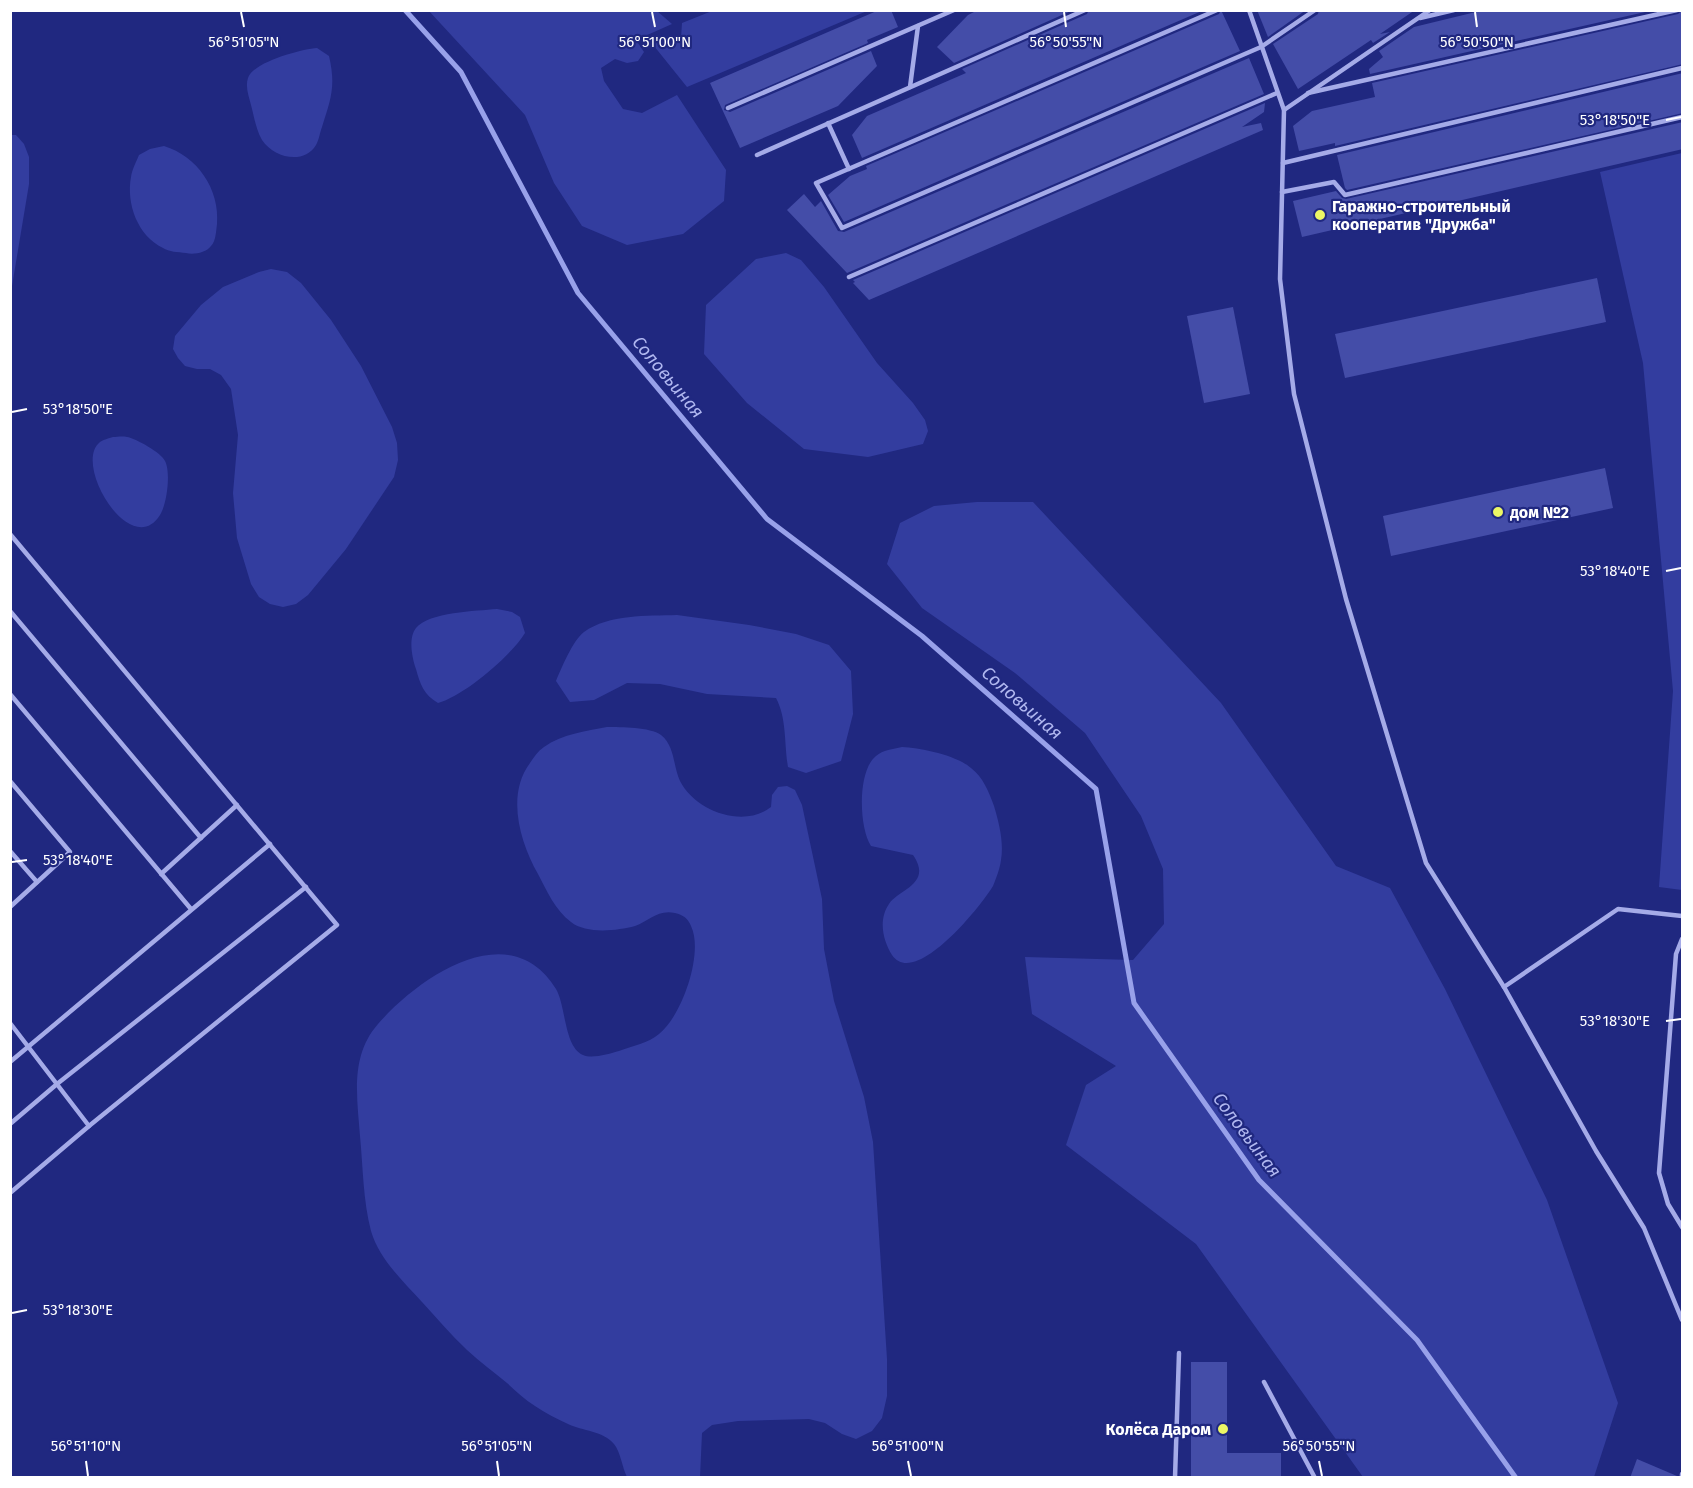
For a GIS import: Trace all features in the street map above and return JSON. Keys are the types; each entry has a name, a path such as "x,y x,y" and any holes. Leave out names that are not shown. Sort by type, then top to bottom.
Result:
{"lane":[{"path":"728,108 954,10"},
{"path":"757,155 1085,10"},
{"path":"1217,10 816,183 842,228 1261,47 1315,10"},
{"path":"1250,10 1284,110 1280,279 1294,394 1346,598 1426,863 1504,987 1596,1151 1644,1228 1683,1320"},
{"path":"1284,110 1430,10"},
{"path":"1418,19 1454,10"},
{"path":"1308,93 1677,10"},
{"path":"910,87 918,26"},
{"path":"1283,163 1683,68"},
{"path":"849,277 1277,93"},
{"path":"1282,192 1334,182 1344,195 1683,117"},
{"path":"828,123 849,169"},
{"path":"10,534 337,925 88,1126 10,1193"},
{"path":"10,611 201,838"},
{"path":"10,694 191,909"},
{"path":"10,781 70,852 10,907"},
{"path":"161,874 237,805"},
{"path":"10,1062 270,844"},
{"path":"10,851 37,882"},
{"path":"10,1124 57,1084 306,887"},
{"path":"1504,987 1618,909 1683,916"},
{"path":"1683,939 1676,954 1659,1173 1668,1204 1683,1227"},
{"path":"10,1023 88,1126"},
{"path":"1175,1478 1179,1353"},
{"path":"1264,1382 1315,1478"}],"shaded area":[{"path":"429,11 657,11 672,24 636,40 644,52 638,61 627,63 615,59 601,68 604,81 623,109 642,113 677,95 726,170 724,201 683,234 627,245 582,226 554,183 525,115"},
{"path":"712,11 867,11 687,87 650,41 673,43 681,39 682,23"},
{"path":"317,48 329,56 332,84 330,100 318,141 311,151 304,155 289,157 281,155 267,146 260,136 248,92 248,78 252,72 268,62"},
{"path":"11,135 16,135 24,144 29,157 29,184 11,292"},
{"path":"164,146 187,157 196,166 215,198 216,236 211,246 203,252 189,254 174,252 154,243 141,227 132,208 130,187 134,166 139,155 150,149"},
{"path":"1682,153 1682,890 1659,887 1673,691 1643,363 1600,172"},
{"path":"786,253 801,260 824,287 877,363 913,403 925,420 928,431 923,444 868,457 804,449 747,403 704,354 706,305 756,259"},
{"path":"271,269 287,272 301,283 331,320 361,366 392,427 397,443 398,460 394,477 346,549 308,595 296,604 283,607 270,604 259,597 251,584 237,538 233,493 238,435 231,389 221,375 210,369 185,366 173,349 175,336 201,305 223,287"},
{"path":"113,437 136,440 154,450 163,458 167,466 165,503 160,515 148,526 134,526 121,518 99,487 93,469 93,453 100,442"},
{"path":"977,502 1033,502 1221,703 1336,866 1390,888 1445,989 1547,1200 1618,1403 1594,1477 1363,1477 1196,1244 1066,1145 1086,1085 1116,1066 1032,1014 1025,957 1133,960 1164,924 1163,869 1141,816 1085,733 1015,673 922,608 887,564 900,523 934,506"},
{"path":"497,609 512,612 520,617 525,633 509,653 473,684 449,699 438,703 433,700 421,684 413,659 411,642 416,628 442,615"},
{"path":"677,615 796,634 829,645 851,671 853,714 841,761 806,773 788,767 784,723 776,698 707,694 660,684 627,683 594,700 570,702 556,681 572,648 584,632 594,626 617,619"},
{"path":"607,727 643,729 661,735 669,745 680,781 687,792 708,808 721,813 748,816 760,813 771,807 772,795 778,787 787,786 795,790 802,805 822,899 824,949 834,1001 864,1097 873,1142 887,1359 887,1396 882,1418 872,1431 856,1439 842,1434 825,1423 809,1419 738,1421 712,1425 702,1433 700,1477 627,1477 614,1444 605,1436 568,1424 543,1411 477,1359 400,1278 386,1260 371,1231 365,1195 357,1091 359,1063 363,1049 378,1024 396,1006 440,972 465,961 490,955 515,956 537,967 556,989 572,1044 577,1051 587,1056 610,1053 650,1040 668,1025 676,1013 693,967 695,952 694,938 687,919 669,912 659,914 635,926 619,929 593,930 577,926 560,912 552,900 521,833 517,804 519,789 523,776 536,754 558,739"},
{"path":"902,747 957,759 979,776 994,806 1002,853 993,886 976,910 931,953 916,961 902,963 892,955 886,943 883,923 889,904 917,879 918,865 913,855 871,846 864,826 862,800 863,786 870,763 882,752"}],"building":[{"path":"879,10 891,10 898,27 867,40 868,43 725,105 724,110 730,112 871,51 877,66 838,106 740,148 710,83"},
{"path":"978,10 1073,10 954,63 937,47 968,15"},
{"path":"1089,10 1204,10 862,158 852,135 867,116 966,73 962,69 1087,14"},
{"path":"1221,10 1240,51 844,222 828,195 850,176 867,169 866,166 1219,14"},
{"path":"1257,10 1306,10 1268,37"},
{"path":"1319,10 1415,10 1380,34 1390,32 1373,43 1371,40 1298,89 1273,44 1318,14"},
{"path":"1484,10 1654,10 1370,74 1369,69 1383,57 1379,51 1414,27"},
{"path":"1683,10 1683,64 1335,146 1335,143 1299,151 1293,126 1312,111 1375,97 1372,83 1678,14"},
{"path":"1249,58 1264,94 847,273 787,210 804,194 815,207 821,201 838,231 844,232"},
{"path":"1683,73 1683,113 1347,190 1345,188 1337,155"},
{"path":"1265,103 1264,112 1242,127 1261,123 1263,130 869,300 853,283 855,282 853,280"},
{"path":"1683,122 1683,149 1302,237 1293,201 1336,191 1346,199"},
{"path":"1597,278 1606,322 1345,378 1335,334"},
{"path":"1233,307 1250,394 1204,403 1187,316"},
{"name":"дом №2","path":"1605,468 1613,508 1391,556 1383,516"},
{"path":"1191,1362 1227,1362 1227,1453 1281,1453 1281,1478 1191,1478"},
{"path":"1637,1459 1677,1476 1677,1478 1630,1478"}],"waterway":[{"name":"Соловьиная","path":"405,10 461,72 578,293 767,519 922,636 1096,789 1134,1003 1259,1180 1417,1340 1516,1478"}],"place":[{"name":"Гаражно-строительный кооператив \"Дружба\"","path":"1320,215"},
{"name":"дом №2","path":"1498,512"},
{"name":"Колёса Даром","path":"1223,1429"}]}
